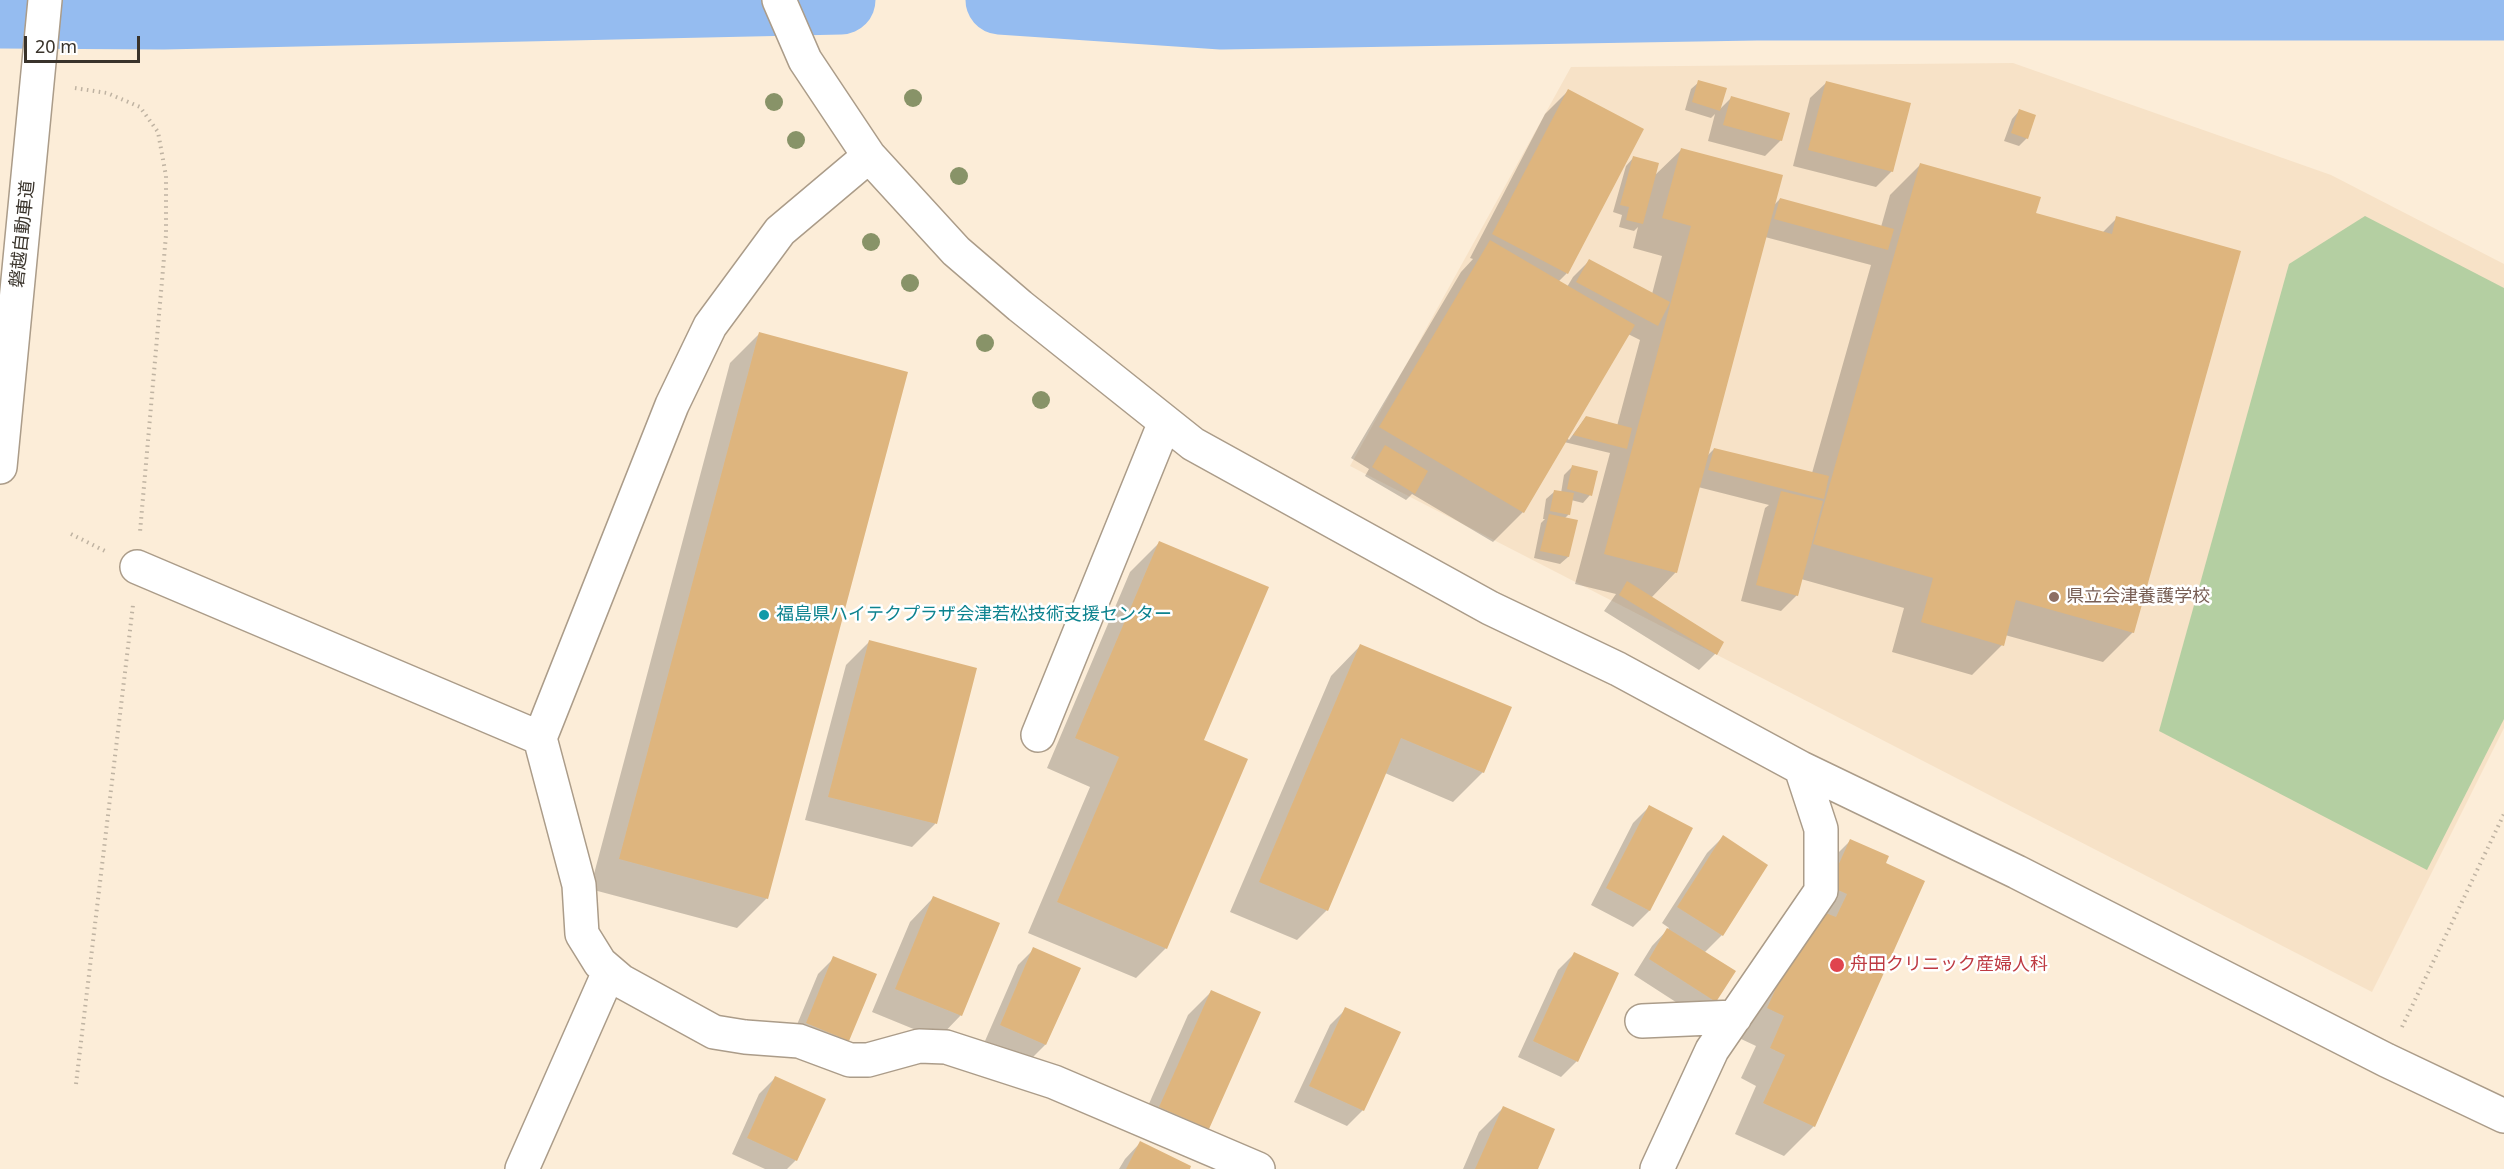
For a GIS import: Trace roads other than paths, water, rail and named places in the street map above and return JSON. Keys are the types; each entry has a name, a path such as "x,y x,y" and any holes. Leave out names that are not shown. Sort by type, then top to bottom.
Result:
{"main road":[{"name":"磐越自動車道","path":"0,467 45,0"},
{"path":"779,0 805,60 869,156 956,251 1020,306 1193,444 1490,608 1617,669 1801,768 2017,872 2386,1060 2504,1116"},
{"path":"869,156 780,231 710,326 672,405 540,738 579,885 582,934 600,963 621,981 714,1032 799,1041 850,1060 868,1060 919,1046 946,1047 1054,1082 1258,1169"},
{"path":"1038,735 1165,422"},
{"path":"137,567 540,738"},
{"path":"1657,1169 1712,1050 1821,891 1821,829 1801,768"},
{"path":"522,1169 609,972"},
{"path":"1642,1021 1735,1017"}],"waterway":[{"path":"0,14 163,15 841,0"},
{"path":"1000,0 1222,15 1756,6 2504,6"}],"place":[{"name":"県立会津養護学校","path":"2054,597"},
{"name":"福島県ハイテクプラザ会津若松技術支援センター","path":"764,615"},
{"name":"舟田クリニック産婦人科","path":"1837,965"}]}
